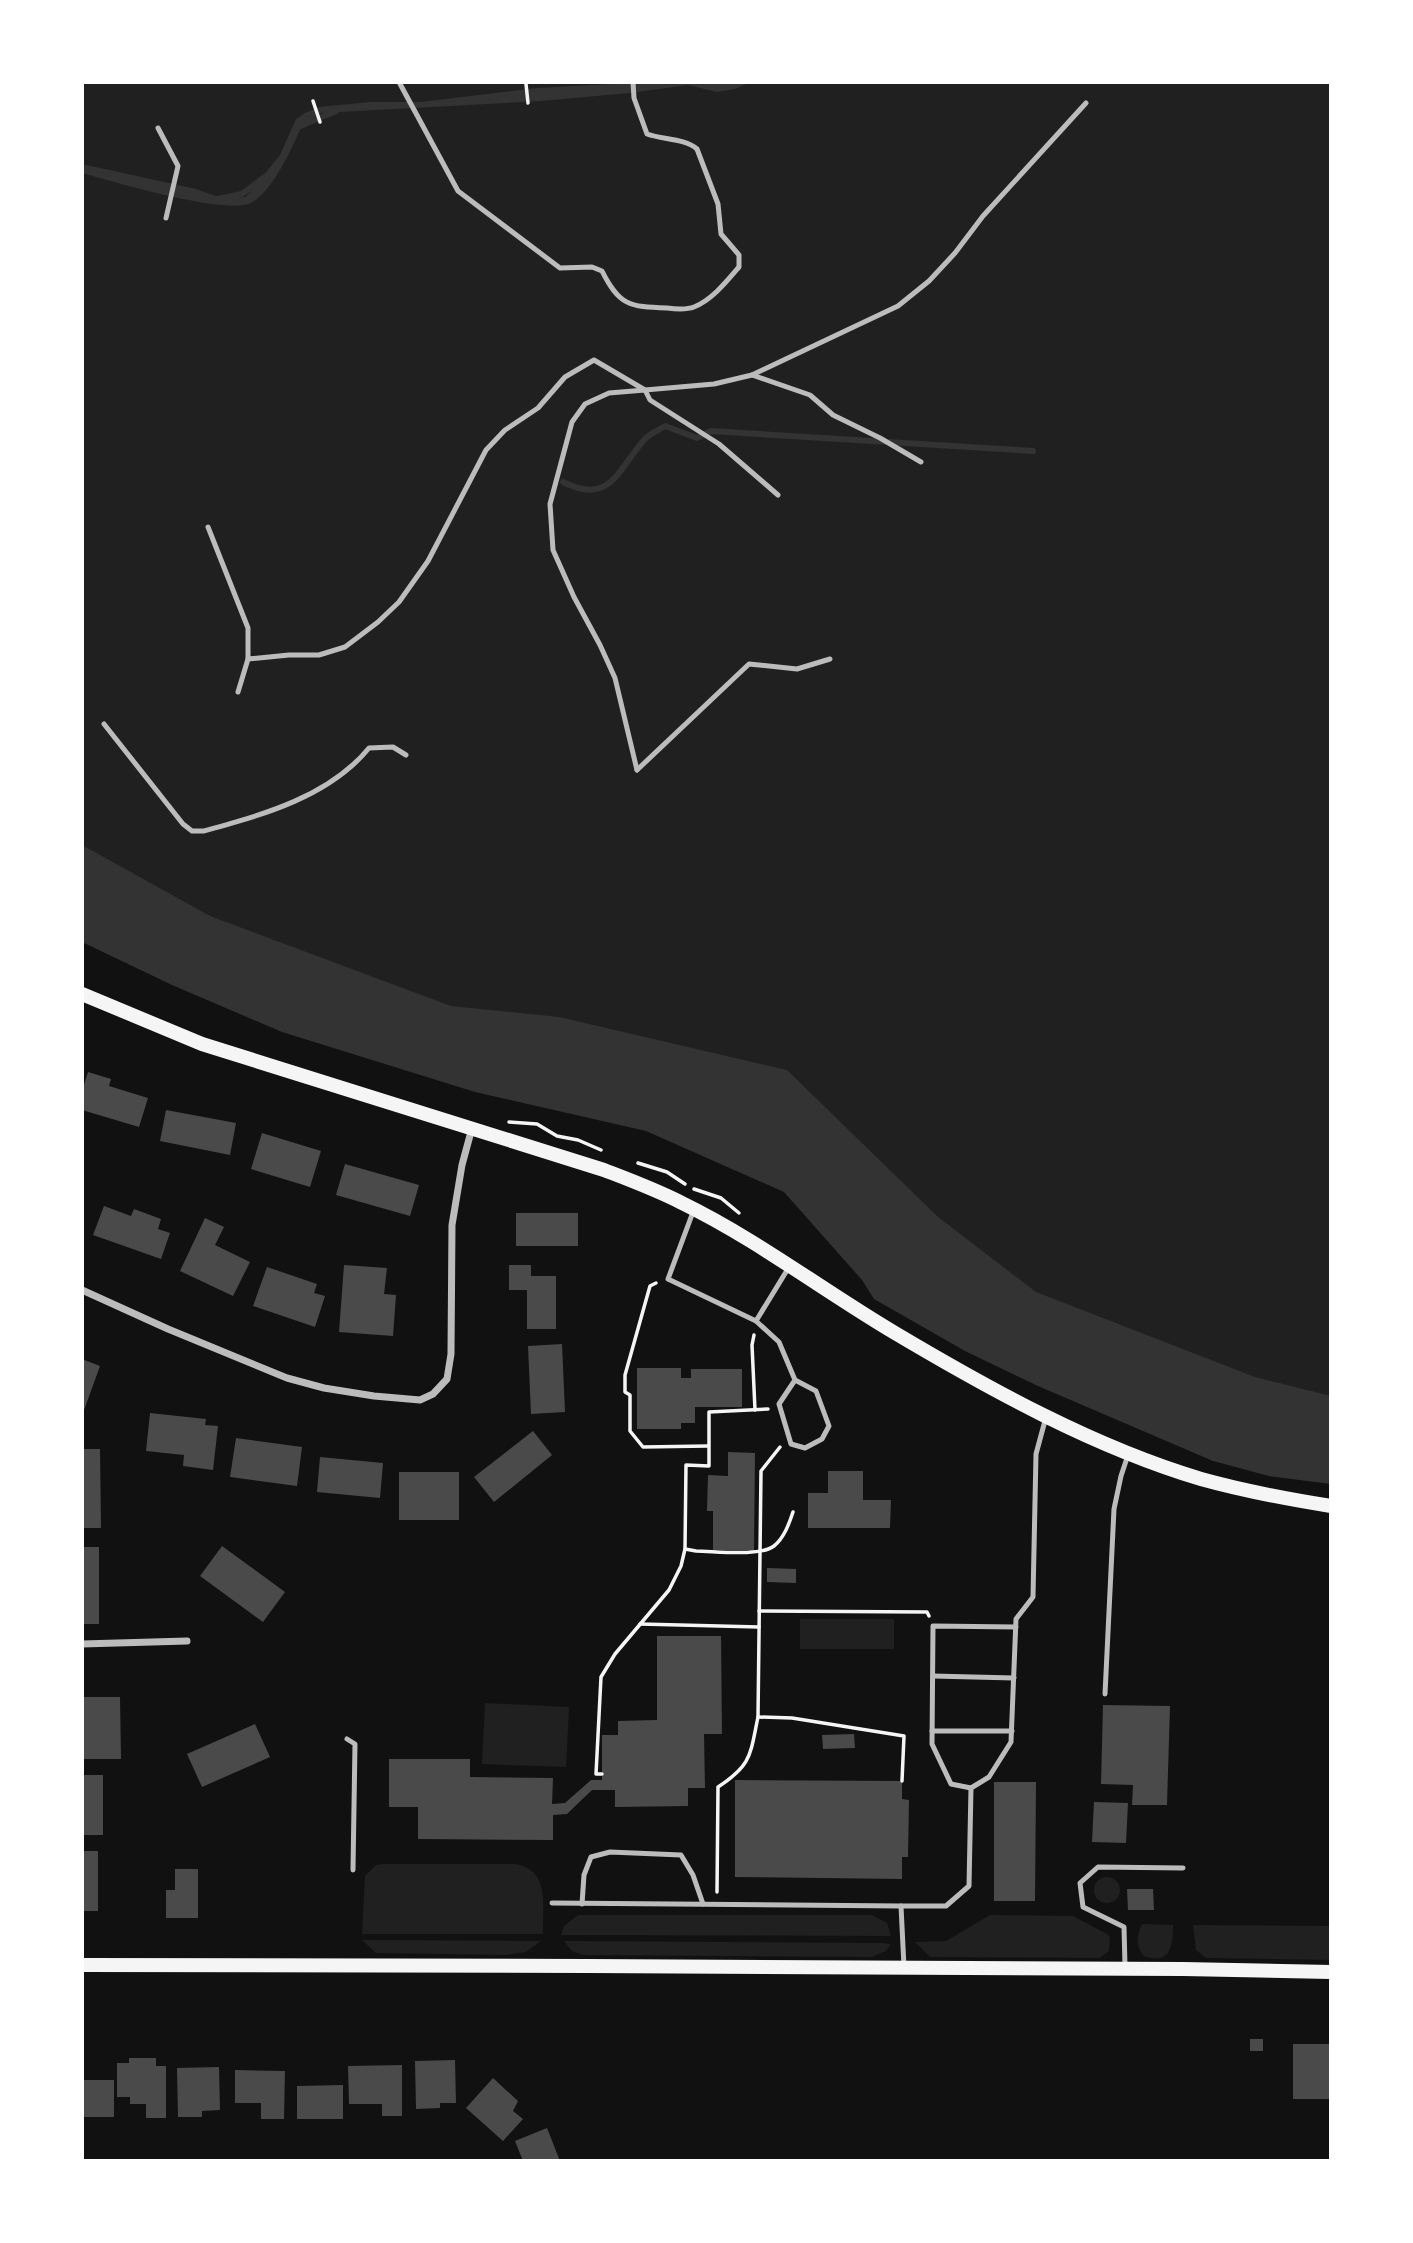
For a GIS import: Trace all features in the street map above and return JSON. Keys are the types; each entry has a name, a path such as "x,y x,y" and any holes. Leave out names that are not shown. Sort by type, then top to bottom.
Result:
{"main road":[{"path":"82,994 134,1018 202,1044 645,1185 694,1209 904,1339 1047,1415 1129,1452 1195,1477 1238,1489 1331,1506"},
{"path":"82,1965 1331,1972"}],"street":[{"path":"82,1290 287,1378 324,1388 420,1400 433,1394 447,1379 451,1354 452,1224 462,1165 472,1128"},
{"path":"82,1644 187,1641"}],"lane":[{"path":"401,85 458,191 508,231 560,268 593,267 603,271 612,291 631,306 670,309 694,307 712,295 739,267 739,256 721,234 718,204 697,149 690,143 647,134 634,98 633,82"},
{"path":"830,659 797,669 749,664 637,770 615,678 568,586 553,550 551,504 572,422 585,404 609,393 714,384 752,375 898,306 929,281 955,253 983,216 1086,103"},
{"path":"158,128 178,166 166,218"},
{"path":"248,659 319,655 345,647 378,622 399,602 428,561 486,450 505,429 538,408 565,377 594,360 645,390 650,400 719,444 778,495"},
{"path":"752,375 810,395 833,415 880,438 920,462"},
{"path":"208,527 248,628 248,659 237,692"},
{"path":"104,724 183,824 192,831 204,831 284,806 346,771 369,748 393,747 406,755"},
{"path":"694,1209 668,1279 756,1321 779,1342 794,1380 816,1391 829,1426 822,1439 805,1448 791,1444 779,1404 794,1380"},
{"path":"756,1321 789,1267"},
{"path":"1016,1627 933,1626 932,1744 951,1784 971,1788 989,1777 1011,1742 1012,1731 1016,1627 1016,1619 1032,1597 1036,1454 1047,1415"},
{"path":"1105,1694 1114,1509 1129,1452"},
{"path":"933,1676 1014,1678"},
{"path":"932,1731 1012,1731"},
{"path":"347,1739 355,1744 353,1870"},
{"path":"552,1903 946,1906 969,1886 971,1788"},
{"path":"582,1904 584,1875 591,1857 610,1852 681,1855 693,1875 703,1905"},
{"path":"1126,1969 1124,1927 1083,1907 1080,1883 1098,1867 1183,1868"},
{"path":"901,1906 904,1968"}],"path":[{"path":"526,84 527,103"},
{"path":"313,101 320,122"},
{"path":"668,1279 650,1286 625,1375 625,1392 630,1395 630,1430 643,1447 709,1446"},
{"path":"755,1410 752,1345 756,1321"},
{"path":"603,1774 596,1774 601,1676 615,1654 669,1590 681,1566 685,1549 687,1465 709,1466 709,1412 780,1409"},
{"path":"717,1905 718,1787 739,1774 751,1754 758,1717 761,1471 788,1437"},
{"path":"685,1549 760,1552 773,1547 788,1527 793,1512"},
{"path":"759,1611 927,1612 933,1626"},
{"path":"640,1624 759,1627"},
{"path":"758,1717 792,1718 904,1737 902,1781"}],"shaded area":[{"path":"82,82 1331,82 1331,1437 983,1313 768,1121 82,883"},
{"path":"649,82 751,82 735,89 717,92 688,85 541,101 321,113 301,127 287,158 266,190 251,203 237,206 169,196 82,173 82,164 196,189 224,199 246,197 280,155 296,119 319,107 370,102 420,102 537,88"},
{"path":"82,845 210,916 451,1006 559,1017 787,1070 938,1217 1036,1292 1255,1377 1331,1396 1331,1484 1269,1476 1213,1461 1038,1386 965,1351 874,1299 862,1280 784,1192 646,1131 475,1092 282,1032 172,985 82,942"},
{"path":"800,1619 894,1619 894,1649 800,1649"},
{"path":"485,1703 569,1707 566,1767 482,1764"},
{"path":"516,1864 527,1868 540,1882 543,1934 362,1934 365,1876 376,1865"},
{"path":"1107,1877 1116,1881 1120,1890 1116,1899 1107,1903 1098,1899 1094,1890 1098,1881"},
{"path":"578,1915 872,1915 887,1923 891,1936 561,1935 564,1926"},
{"path":"990,1915 1073,1916 1107,1934 1110,1937 1109,1951 1100,1958 930,1957 915,1942 946,1941"},
{"path":"1142,1924 1173,1925 1171,1946 1165,1956 1153,1958 1144,1956 1141,1952 1138,1940"},
{"path":"1193,1925 1331,1926 1331,1960 1206,1958 1196,1950"},
{"path":"362,1940 541,1941 526,1952 506,1955 376,1953"},
{"path":"564,1941 891,1944 886,1951 872,1957 583,1955 572,1951"}],"building":[{"path":"88,1072 111,1079 109,1086 148,1098 139,1127 82,1110 82,1091"},
{"path":"166,1110 236,1123 230,1155 160,1141"},
{"path":"262,1133 321,1151 310,1187 251,1169"},
{"path":"345,1164 419,1185 410,1216 336,1195"},
{"path":"104,1206 131,1216 134,1209 161,1219 158,1229 170,1233 161,1259 93,1235"},
{"path":"516,1213 578,1213 578,1246 516,1246"},
{"path":"205,1218 224,1227 215,1245 250,1262 233,1296 180,1271"},
{"path":"344,1265 387,1268 384,1294 396,1295 393,1336 339,1332"},
{"path":"509,1265 531,1265 531,1276 556,1276 556,1329 527,1329 527,1290 509,1290"},
{"path":"267,1267 317,1284 314,1293 325,1296 315,1327 253,1306"},
{"path":"562,1344 565,1412 531,1414 528,1346"},
{"path":"82,1359 100,1366 83,1413 82,1413"},
{"path":"637,1368 681,1368 681,1378 691,1378 691,1369 742,1369 742,1407 695,1407 695,1423 681,1423 681,1429 637,1429"},
{"path":"150,1413 206,1419 205,1425 218,1426 213,1470 183,1466 184,1455 146,1451"},
{"path":"533,1431 552,1455 494,1502 474,1477"},
{"path":"236,1438 302,1447 297,1486 230,1477"},
{"path":"82,1449 100,1449 101,1528 82,1528"},
{"path":"728,1452 755,1453 754,1550 713,1550 713,1511 707,1511 708,1475 728,1476"},
{"path":"320,1457 383,1463 380,1498 317,1492"},
{"path":"828,1471 863,1471 863,1500 891,1500 890,1528 808,1528 808,1493 828,1493"},
{"path":"399,1472 459,1472 459,1520 399,1520"},
{"path":"222,1546 285,1592 263,1622 200,1576"},
{"path":"82,1547 99,1547 99,1624 82,1624"},
{"path":"767,1568 796,1569 796,1583 767,1582"},
{"path":"657,1636 721,1636 722,1734 704,1734 705,1788 688,1788 688,1806 615,1807 615,1790 592,1790 567,1814 553,1815 553,1840 418,1839 418,1807 389,1807 389,1759 470,1759 470,1777 553,1778 552,1804 565,1803 591,1780 602,1780 602,1735 618,1735 618,1721 657,1720"},
{"path":"82,1697 120,1697 121,1759 82,1759"},
{"path":"1103,1705 1170,1706 1167,1805 1132,1805 1133,1785 1101,1784"},
{"path":"255,1724 270,1757 202,1787 187,1754"},
{"path":"854,1734 855,1748 823,1749 822,1735"},
{"path":"82,1775 103,1775 103,1835 82,1835"},
{"path":"735,1780 902,1781 902,1799 909,1800 908,1857 902,1857 902,1879 735,1877"},
{"path":"994,1782 1036,1782 1035,1901 994,1901"},
{"path":"1094,1802 1128,1803 1126,1843 1092,1842"},
{"path":"82,1851 98,1851 98,1911 82,1911"},
{"path":"175,1869 198,1869 198,1918 166,1918 166,1890 175,1890"},
{"path":"1127,1889 1153,1889 1154,1910 1128,1910"},
{"path":"1250,2039 1263,2039 1263,2051 1250,2051"},
{"path":"1293,2044 1331,2044 1331,2099 1293,2099"},
{"path":"129,2058 156,2058 156,2066 166,2066 166,2118 146,2118 146,2104 130,2104 130,2097 117,2097 117,2063 129,2063"},
{"path":"455,2060 456,2103 440,2103 440,2108 416,2109 415,2061"},
{"path":"402,2065 402,2116 382,2116 382,2104 349,2104 348,2066"},
{"path":"219,2067 220,2110 202,2111 202,2117 178,2117 177,2068"},
{"path":"235,2070 285,2071 284,2119 261,2119 261,2103 235,2103"},
{"path":"493,2078 518,2101 513,2111 523,2119 503,2141 466,2108"},
{"path":"82,2080 114,2080 114,2117 82,2117"},
{"path":"343,2085 343,2119 297,2119 297,2086"},
{"path":"547,2128 560,2161 523,2161 515,2141"}],"waterway":[{"path":"298,127 336,111"},
{"path":"213,200 242,194 266,176"},
{"path":"563,482 593,490 604,486 621,471 646,438 665,426 697,438 711,431 1033,451"}]}
